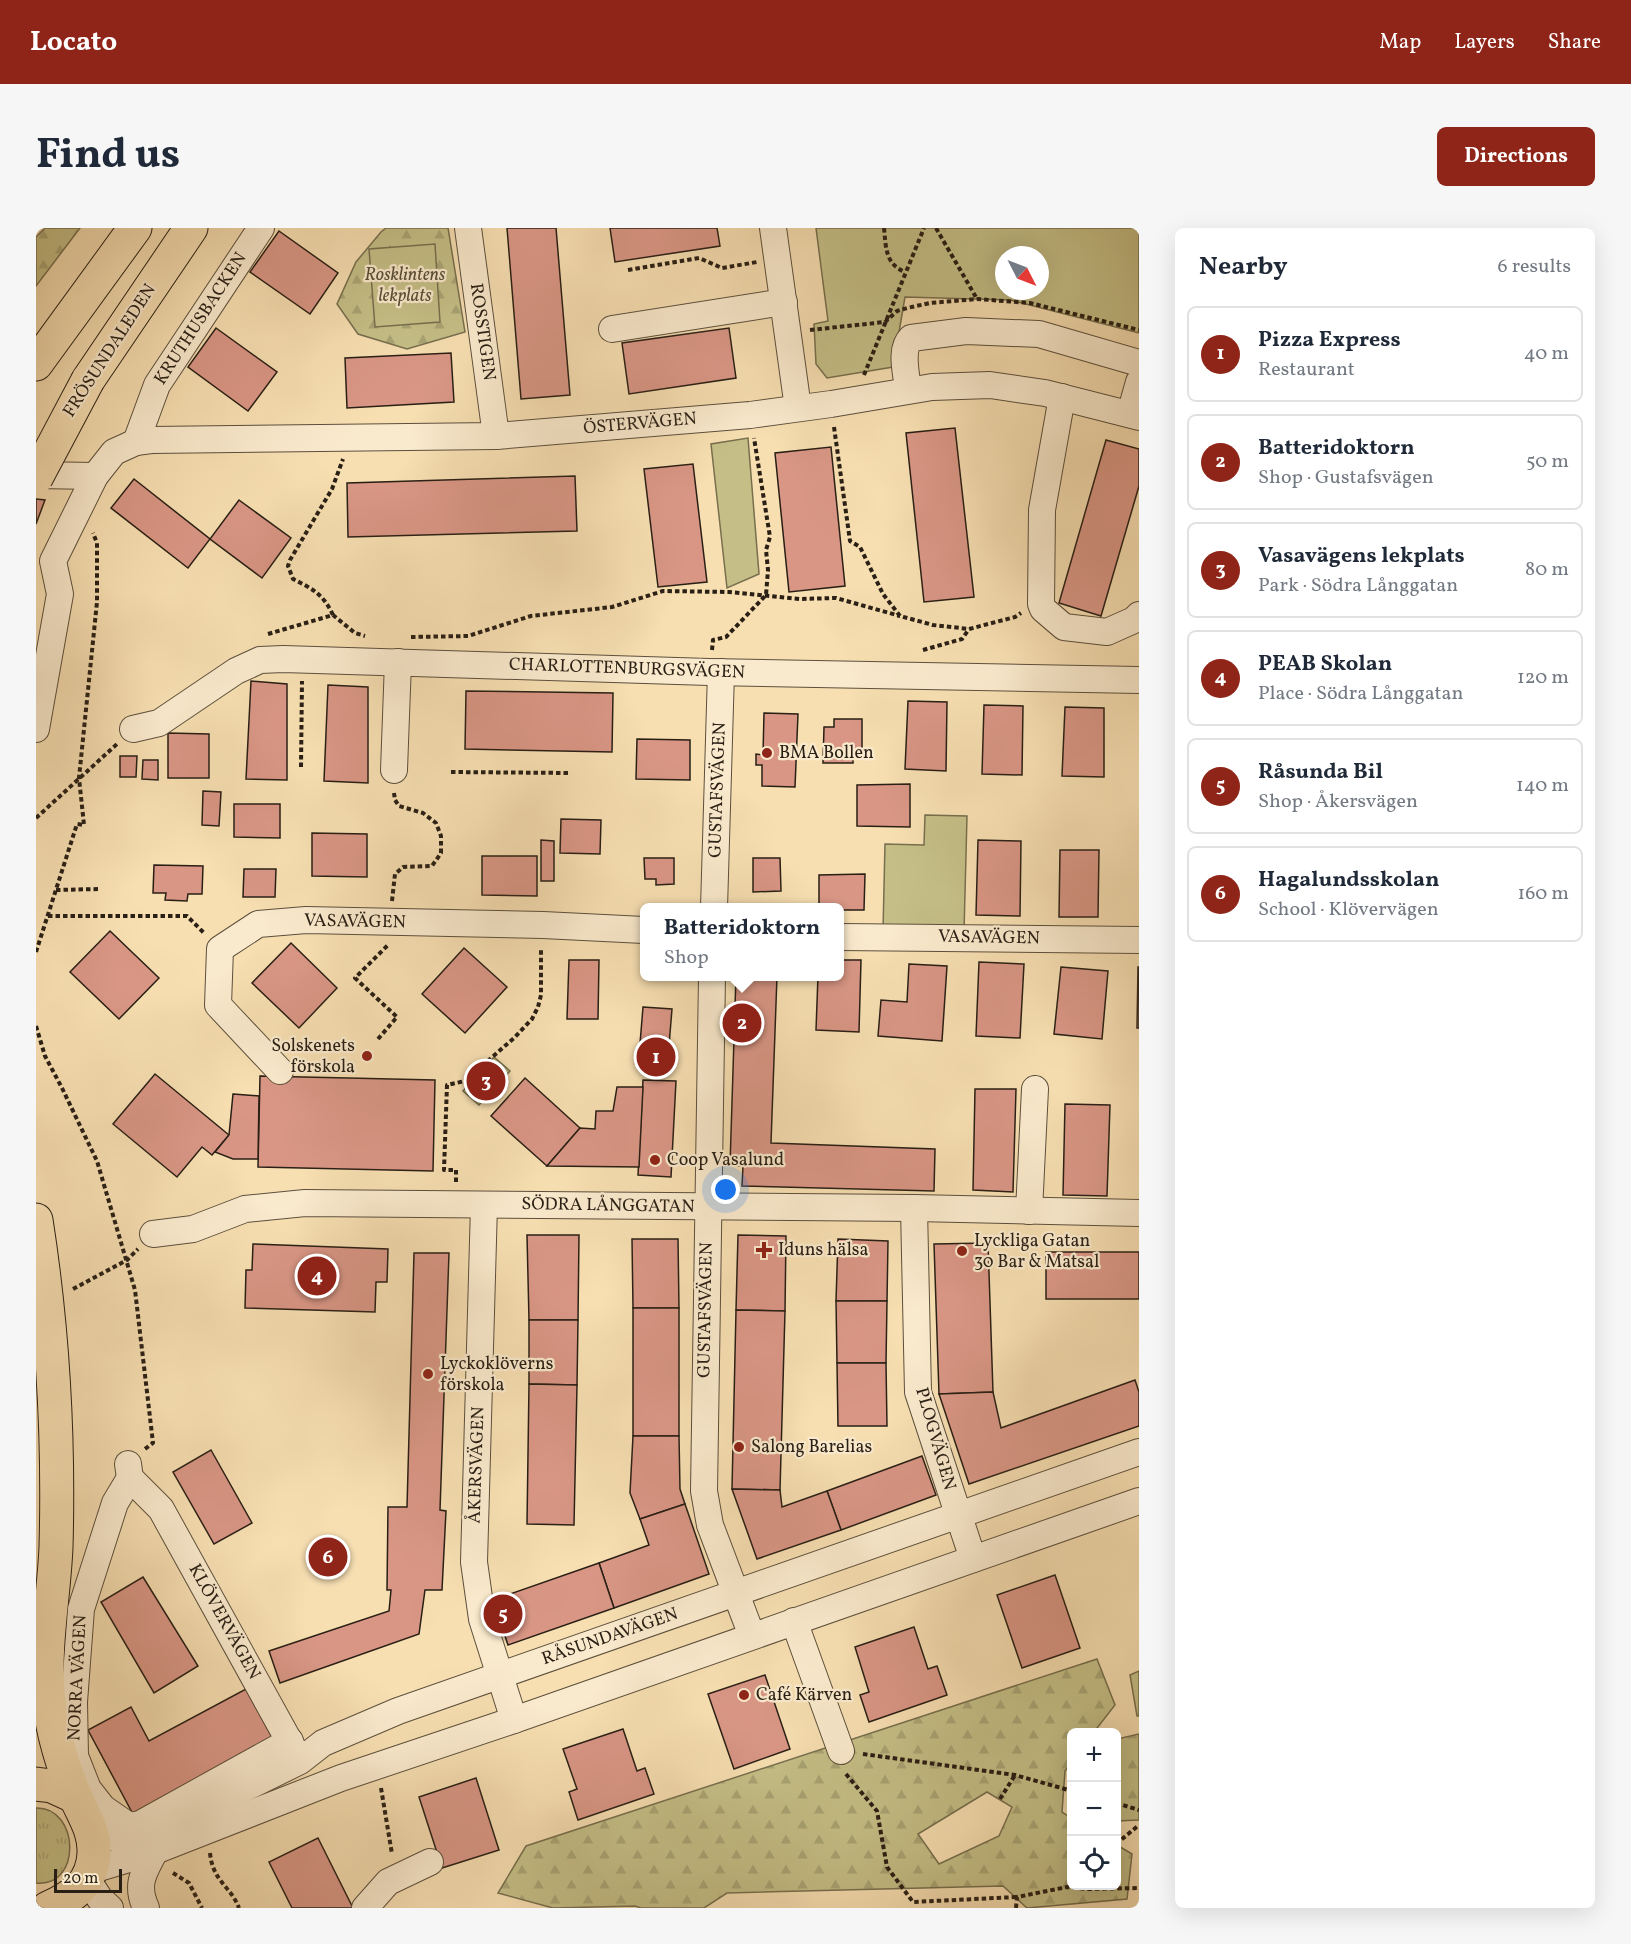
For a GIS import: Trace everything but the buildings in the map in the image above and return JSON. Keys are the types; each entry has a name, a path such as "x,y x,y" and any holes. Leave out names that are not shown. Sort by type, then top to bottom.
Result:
{"main road":[{"path":"36,364 135,228"},
{"name":"FRÖSUNDALEDEN","path":"36,476 88,380 191,228"},
{"path":"36,1221 52,1350 56,1418 56,1550 48,1635 48,1691 52,1723 90,1814 95,1852 89,1874 72,1897 48,1908"},
{"path":"36,1784 52,1786 90,1814"}],"street":[{"name":"KRUTHUSBACKEN","path":"136,442 157,385 261,228"},
{"name":"ROSSTIGEN","path":"468,228 496,436"},
{"path":"773,228 798,408"},
{"path":"612,329 784,302"},
{"path":"908,390 905,357 907,342 911,338 966,331 1039,334 1139,363"},
{"path":"1134,416 1139,382"},
{"name":"ÖSTERVÄGEN","path":"136,442 496,436 750,415 908,390 990,385 1045,393 1134,416"},
{"path":"1062,397 1042,510 1041,598 1043,609 1064,627 1107,632 1134,620 1139,615"},
{"path":"36,729 60,594 44,560 75,514 95,476 114,452 136,442"},
{"path":"36,476 95,476"},
{"name":"CHARLOTTENBURGSVÄGEN","path":"134,729 159,723 236,671 260,660 1139,680"},
{"path":"393,770 398,662"},
{"name":"GUSTAFSVÄGEN","path":"714,903 715,672"},
{"name":"VASAVÄGEN","path":"220,949 258,924 306,920 543,925 640,930"},
{"name":"VASAVÄGEN","path":"844,937 1139,940"},
{"path":"220,949 218,1005 280,1071"},
{"name":"GUSTAFSVÄGEN","path":"712,981 704,1491 710,1525 752,1636"},
{"path":"1029,1211 1035,1089"},
{"name":"SÖDRA LÅNGGATAN","path":"153,1234 193,1229 245,1209 305,1203 914,1208 1139,1213"},
{"name":"ÅKERSVÄGEN","path":"484,1205 474,1562 482,1619 514,1720"},
{"name":"PLOGVÄGEN","path":"914,1208 918,1392 973,1559"},
{"name":"RÅSUNDAVÄGEN","path":"90,1814 118,1838 163,1829 295,1751 323,1743 398,1711 1139,1452"},
{"name":"NORRA VÄGEN","path":"90,1814 88,1789 75,1756 74,1702 81,1609 115,1503 129,1470"},
{"name":"KLÖVERVÄGEN","path":"129,1470 161,1509 295,1751 313,1790"},
{"path":"110,1908 100,1899 89,1874 155,1851 341,1778 514,1720 1139,1501"},
{"path":"794,1621 848,1752"},
{"path":"146,1908 140,1896 141,1879 155,1851"},
{"path":"365,1908 388,1882 430,1862"}],"path":[{"path":"884,228 891,263 905,272"},
{"path":"863,378 924,228"},
{"path":"936,228 977,299"},
{"path":"628,270 699,258 722,268 778,259"},
{"path":"806,331 885,322 897,311 907,308 930,303 977,299 1030,303 1139,330"},
{"path":"831,404 850,541 860,547 883,594 900,616"},
{"path":"715,672 713,640 726,637 766,595 768,570 766,550 770,537 750,415"},
{"path":"345,438 342,465 332,489 288,566 293,579 317,591 333,615 356,633 369,638"},
{"path":"36,952 77,824 84,825 79,778 97,602 97,543 89,523 75,514"},
{"path":"402,637 468,636 531,616 612,607 663,591 766,595 800,599 836,598 933,625 969,629 1015,617 1041,598"},
{"path":"262,636 333,615"},
{"path":"301,767 302,660"},
{"path":"36,819 134,729"},
{"path":"378,1039 397,1017 355,978 399,922 395,874 403,867 432,866 441,853 441,836 436,823 423,813 399,806 394,800 393,770"},
{"path":"451,772 570,773"},
{"path":"56,890 99,889"},
{"path":"48,916 187,916 220,949"},
{"path":"456,1183 456,1170 444,1170 447,1085 465,1081 514,1038 531,1019 538,1008 541,995 541,947"},
{"path":"36,1026 45,1056 63,1088 97,1161 135,1290 153,1443 129,1470"},
{"path":"69,1292 127,1260 153,1234"},
{"path":"1067,1790 1015,1775 848,1752 841,1768 877,1811 887,1867 913,1902 1017,1896 1067,1887"},
{"path":"1000,1800 1015,1775"},
{"path":"380,1783 392,1854"},
{"path":"1121,1805 1139,1810"},
{"path":"1121,1840 1139,1825"},
{"path":"210,1852 211,1865 216,1875 239,1908"},
{"path":"173,1873 189,1883 202,1908"},
{"path":"1121,1888 1139,1888"},
{"path":"1016,1908 1017,1896"}],"green space":[{"path":"45,228 80,228 36,286 36,237"},
{"path":"386,228 448,228 465,332 407,349 358,334 337,304 356,262"},
{"path":"816,228 1139,228 1139,333 1010,300 1049,300 1049,246 995,246 995,300 905,297 893,367 827,378 816,364 814,324 828,321"},
{"name":"Rosklintens lekplats","path":"435,244 440,322 375,327 369,249"},
{"path":"748,438 759,574 727,588 711,444"},
{"path":"925,815 967,816 964,932 883,931 885,844 924,845"},
{"path":"494,1057 510,1071 479,1105 463,1091"},
{"path":"1097,1659 1115,1705 1097,1728 1067,1728 1067,1768 1062,1812 1067,1815 1067,1890 1121,1890 1121,1847 1132,1854 1127,1899 1027,1908 1003,1886 727,1893 704,1908 641,1908 635,1906 553,1908 498,1893 526,1846","holes":["987,1792 1012,1807 999,1836 939,1864 918,1834"]},
{"path":"1139,1671 1139,1716 1137,1716 1130,1675"},
{"path":"1139,1734 1139,1820 1121,1821 1121,1738"},
{"path":"36,1808 51,1811 61,1820 70,1847 68,1861 62,1873 51,1881 36,1883"}],"place":[{"name":"BMA Bollen","path":"767,753"},
{"name":"Batteridoktorn","path":"742,1023"},
{"name":"Solskenets förskola","path":"367,1056"},
{"name":"Pizza Express","path":"656,1057"},
{"name":"Vasavägens lekplats","path":"486,1081"},
{"name":"Coop Vasalund","path":"655,1160"},
{"name":"Iduns hälsa","path":"764,1250"},
{"name":"Lyckliga Gatan 30 Bar & Matsal","path":"962,1251"},
{"name":"PEAB Skolan","path":"317,1276"},
{"name":"Lyckoklöverns förskola","path":"428,1374"},
{"name":"Salong Barelias","path":"739,1447"},
{"name":"Hagalundsskolan","path":"328,1557"},
{"name":"Råsunda Bil","path":"503,1614"},
{"name":"Café Kärven","path":"744,1695"}]}
